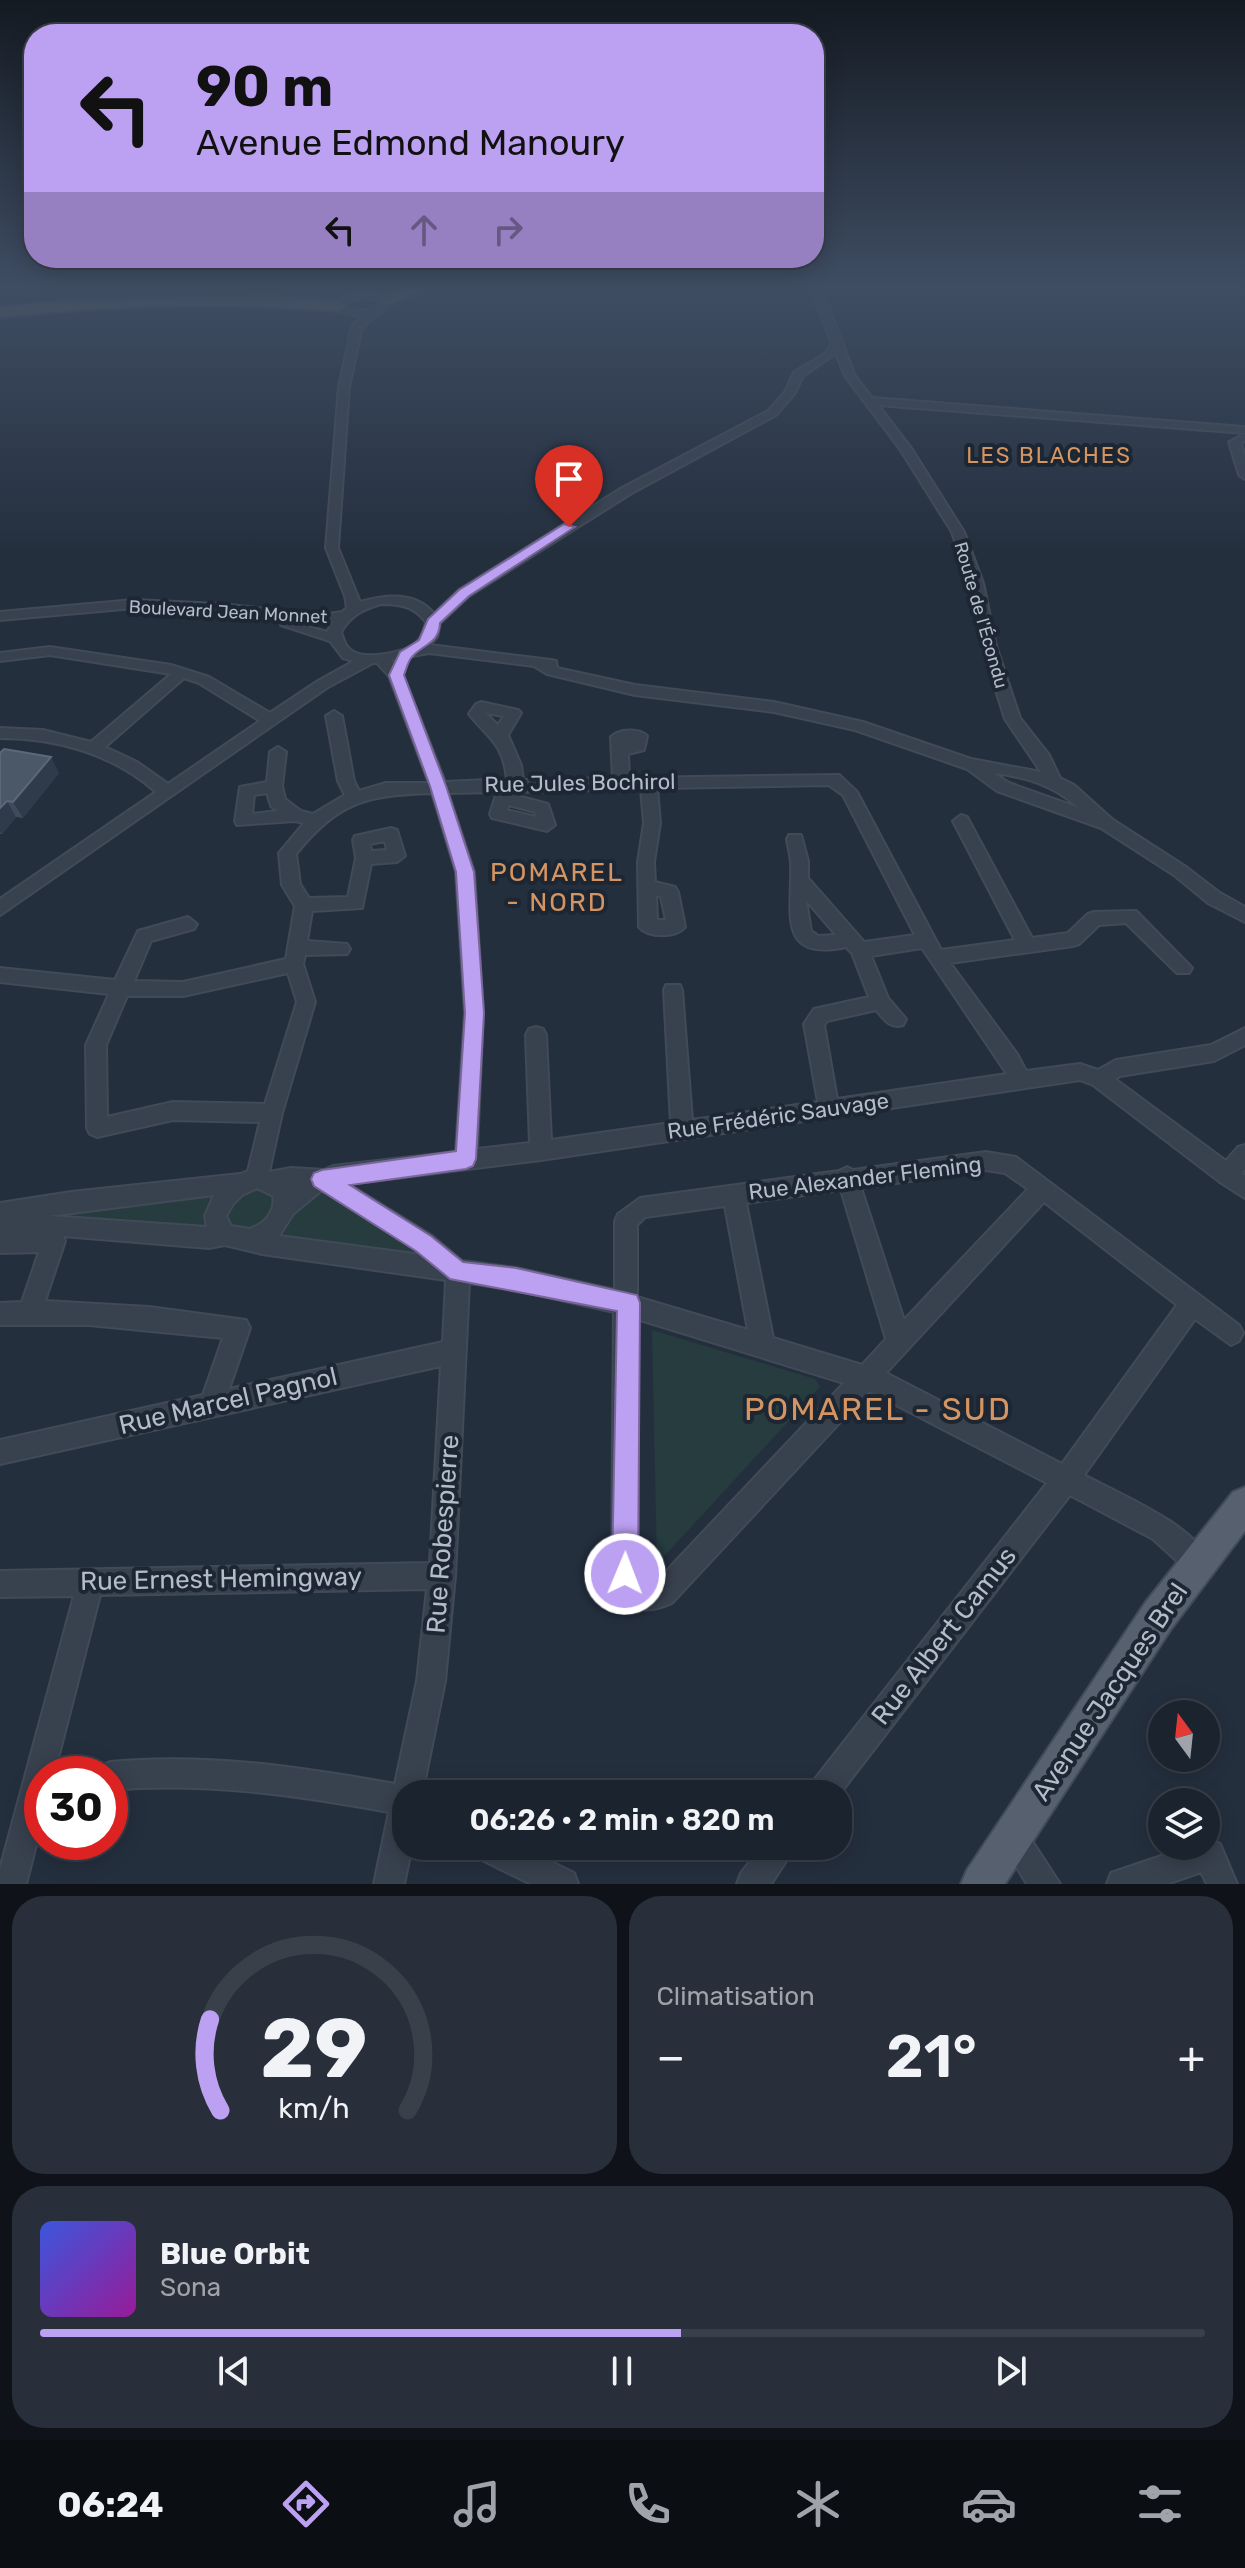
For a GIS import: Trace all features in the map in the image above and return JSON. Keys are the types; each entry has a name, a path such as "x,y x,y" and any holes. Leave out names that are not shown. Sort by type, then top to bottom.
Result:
{"main road":[{"name":"Avenue Jacques Brel","path":"981,1884 1197,1562 1244,1507"}],"street":[{"path":"323,684 340,667 336,626 349,612 352,596 332,548 346,376"},
{"path":"396,675 432,626 464,593 626,491 772,413 790,393 797,376"},
{"name":"Route de l'Écondu","path":"850,376 938,497 958,532 976,583 993,659 1013,719 1054,782"},
{"path":"868,401 1245,430"},
{"path":"1245,437 1235,442 1245,475"},
{"path":"340,572 383,601 418,607 464,593"},
{"name":"Boulevard Jean Monnet","path":"0,616 134,604 322,619 383,601"},
{"name":"Boulevard Jean Monnet","path":"0,607 19,605 56,612"},
{"name":"Boulevard Jean Monnet","path":"111,607 257,617 375,659"},
{"path":"418,607 432,626 504,657"},
{"path":"0,657 50,651 182,672 204,680 270,720"},
{"path":"0,908 323,684 375,659 411,652 504,657 635,690 774,707 858,726 992,773 1026,772 1045,764"},
{"path":"375,659 396,675 438,786 465,872 474,1013 466,1159"},
{"path":"95,747 182,672"},
{"path":"334,716 346,781 353,795"},
{"path":"0,733 24,734 95,747 166,791"},
{"path":"500,735 513,765 509,789"},
{"path":"620,751 621,783"},
{"path":"278,752 274,786 277,802 304,817"},
{"path":"1026,772 1054,782 1082,808 1214,898 1245,915"},
{"path":"992,773 1003,787 1082,808"},
{"name":"Rue Jules Bochirol","path":"304,905 291,885 287,853 304,817 353,795 386,789 438,786 509,789 649,782 833,779 849,792 925,941 1010,1060 1020,1079"},
{"path":"647,887 646,862 652,823 649,782"},
{"path":"274,786 246,791 243,821 304,817"},
{"path":"961,821 1027,946"},
{"path":"795,839 800,881 796,902 802,932 808,940 822,944 855,945 925,941"},
{"path":"1149,851 1168,874 1205,905 1245,928"},
{"path":"225,1235 217,1221 218,1204 256,1181 272,1113 306,1002 296,956 304,905 356,903 364,858"},
{"path":"800,881 855,945 880,1002 896,1019"},
{"path":"936,958 1073,939 1094,919 1130,916 1183,968"},
{"path":"188,924 144,936 119,988 96,1045 97,1128 173,1111 272,1113"},
{"path":"1,978 119,988 183,989 296,956 341,949"},
{"path":"673,990 682,1130"},
{"path":"829,1109 814,1024 821,1014 880,1002"},
{"path":"536,1035 541,1151"},
{"path":"1100,1079 1116,1068 1214,1053 1245,1036"},
{"name":"Rue Frédéric Sauvage","path":"284,1208 301,1191 322,1179 541,1151 1080,1072 1100,1079 1245,1188"},
{"path":"1227,1175 1245,1154"},
{"name":"Rue Alexander Fleming","path":"866,1379 663,1594 651,1599 639,1597 628,1588 625,1574 626,1221 640,1208 847,1177 986,1161 1009,1164 1231,1333"},
{"path":"847,1177 899,1342"},
{"path":"0,1213 256,1181 322,1179 424,1243 458,1272"},
{"path":"0,1225 64,1226 254,1239 274,1227 284,1208 283,1193 256,1181"},
{"path":"866,1379 1043,1188"},
{"path":"734,1195 763,1347"},
{"path":"254,1239 262,1244 516,1279 628,1303 885,1384 1162,1530 1197,1562"},
{"path":"0,1243 54,1241 30,1312"},
{"name":"Rue Robespierre","path":"410,1780 431,1681 442,1576 458,1272"},
{"name":"Rue Albert Camus","path":"832,1780 1067,1478 1192,1304"},
{"path":"0,1314 30,1312 138,1317 238,1328 212,1404"},
{"name":"Rue Marcel Pagnol","path":"0,1452 455,1351"},
{"name":"Rue Ernest Hemingway","path":"0,1584 442,1576"},
{"path":"47,1756 91,1581"},
{"path":"128,1773 279,1777 392,1798"},
{"path":"1013,1837 1045,1884"},
{"path":"11,1884 24,1840"},
{"path":"1122,1884 1209,1855 1222,1884"},
{"path":"389,1884 394,1860"},
{"path":"515,1860 563,1884"},
{"path":"752,1884 770,1860"}],"green space":[{"path":"256,1187 273,1194 276,1211 256,1231 231,1228 225,1217 231,1199"},
{"path":"319,1187 416,1246 413,1258 280,1236 280,1227"},
{"path":"214,1191 209,1206 209,1227 110,1220 29,1220 31,1212"},
{"path":"652,1330 815,1379 820,1387 657,1564"}],"building":[{"path":"4,749 51,757 13,802 7,801 0,808 0,753"}],"district":[{"name":"LES BLACHES","path":"1049,455"},
{"name":"POMAREL - NORD","path":"557,887"},
{"name":"POMAREL - SUD","path":"878,1409"}],"route":[{"path":"569,527 464,593 433,622 430,637 425,643 405,655 396,675 438,786 465,872 474,1013 466,1159 322,1179 424,1243 458,1272 516,1279 628,1303 625,1574"}]}
